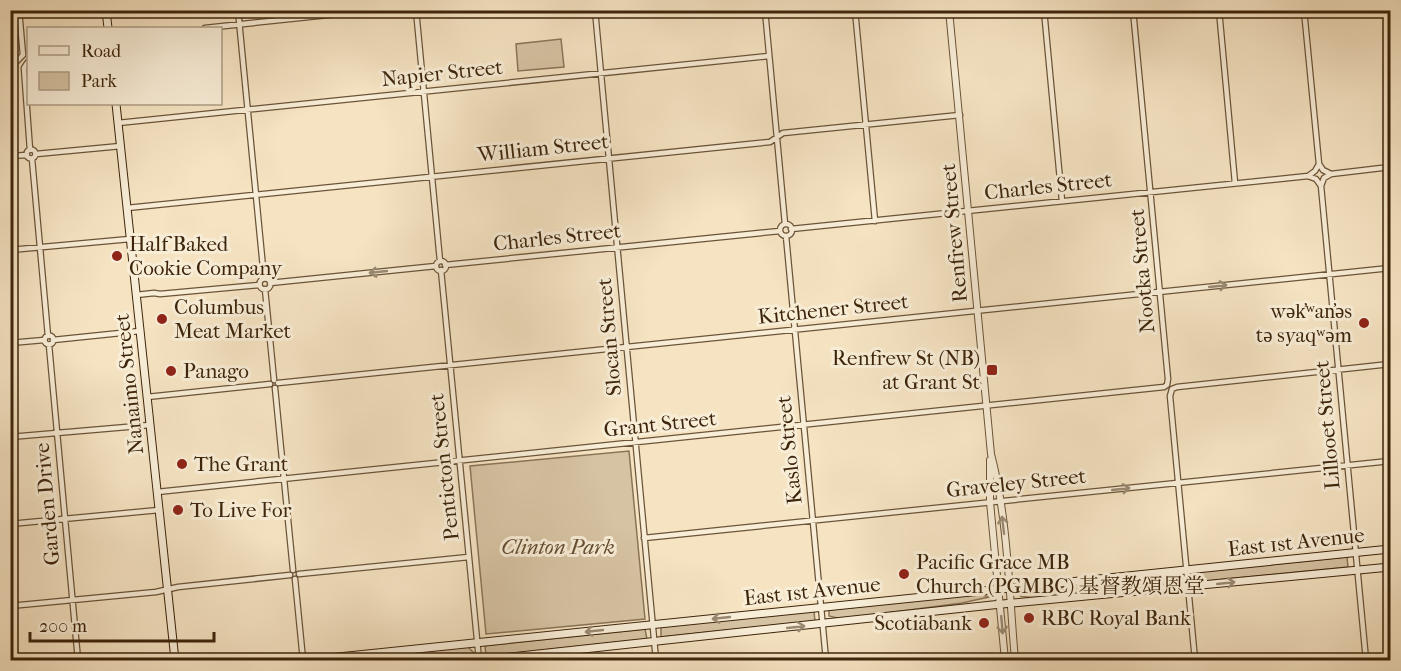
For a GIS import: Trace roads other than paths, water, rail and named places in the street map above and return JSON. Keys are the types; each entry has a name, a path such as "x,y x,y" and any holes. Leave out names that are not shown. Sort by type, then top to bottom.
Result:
{"main road":[{"path":"106,10 108,27"},
{"name":"Nanaimo Street","path":"116,105 175,660"},
{"name":"East 1st Avenue","path":"309,660 1390,549"},
{"name":"East 1st Avenue","path":"480,660 1000,605 1390,567"}],"street":[{"path":"10,63 16,62 23,55 19,10"},
{"path":"238,10 264,278 270,283 436,266 441,270 445,265 440,261"},
{"path":"216,27 376,10"},
{"path":"416,10 440,261 436,266"},
{"name":"Slocan Street","path":"595,10 656,660"},
{"path":"785,224 791,229 791,233 786,236 780,231 785,224 765,12 794,10"},
{"path":"855,10 875,221"},
{"name":"Renfrew Street","path":"949,10 986,406 991,453 1000,501 1015,660"},
{"path":"1044,10 1062,201"},
{"name":"Nootka Street","path":"1133,10 1195,660"},
{"path":"1219,10 1235,183"},
{"path":"1304,10 1319,164 1323,170 1331,174 1390,167"},
{"path":"1389,10 1390,21"},
{"name":"Napier Street","path":"118,123 769,56"},
{"path":"27,63 24,68 29,152 32,159 48,336 53,340 140,331"},
{"name":"William Street","path":"127,208 770,142 784,133 960,115"},
{"path":"32,159 36,154 121,146"},
{"path":"10,156 34,150 36,154"},
{"path":"1308,176 1319,164"},
{"name":"Lillooet Street","path":"1331,174 1324,178 1321,186 1366,660"},
{"name":"Charles Street","path":"791,229 1308,176 1316,179 1321,186"},
{"name":"Charles Street","path":"445,265 780,231"},
{"name":"Kaslo Street","path":"786,236 826,660"},
{"path":"10,250 130,239"},
{"name":"Kitchener Street","path":"147,397 1390,268"},
{"name":"Penticton Street","path":"441,270 480,660"},
{"path":"259,285 260,280 264,278"},
{"path":"270,283 266,289 274,384 303,660"},
{"path":"136,295 259,285 266,289"},
{"path":"10,344 44,340 48,336"},
{"path":"44,340 49,345 53,340"},
{"name":"Garden Drive","path":"49,345 78,660"},
{"name":"Grant Street","path":"157,492 1390,364"},
{"path":"10,437 150,425"},
{"name":"Renfrew Street","path":"991,453 990,502 1005,660"},
{"name":"Graveley Street","path":"644,538 1390,461"},
{"path":"10,524 159,510"},
{"path":"10,606 167,589 292,572 299,574 469,557"},
{"path":"295,579 299,574"}],"place":[{"name":"Half Baked Cookie Company","path":"117,256"},
{"name":"Columbus Meat Market","path":"162,319"},
{"name":"wək̓ʷan̓əs tə syaqʷəm","path":"1364,323"},
{"name":"Renfrew St (NB) at Grant St","path":"992,370"},
{"name":"Panago","path":"171,371"},
{"name":"The Grant","path":"182,464"},
{"name":"To Live For","path":"178,510"},
{"name":"Pacific Grace MB Church (PGMBC) 基督教頌恩堂","path":"904,574"},
{"name":"RBC Royal Bank","path":"1029,618"},
{"name":"Scotiabank","path":"984,623"}],"park label":[{"name":"Clinton Park","path":"558,547"}]}
